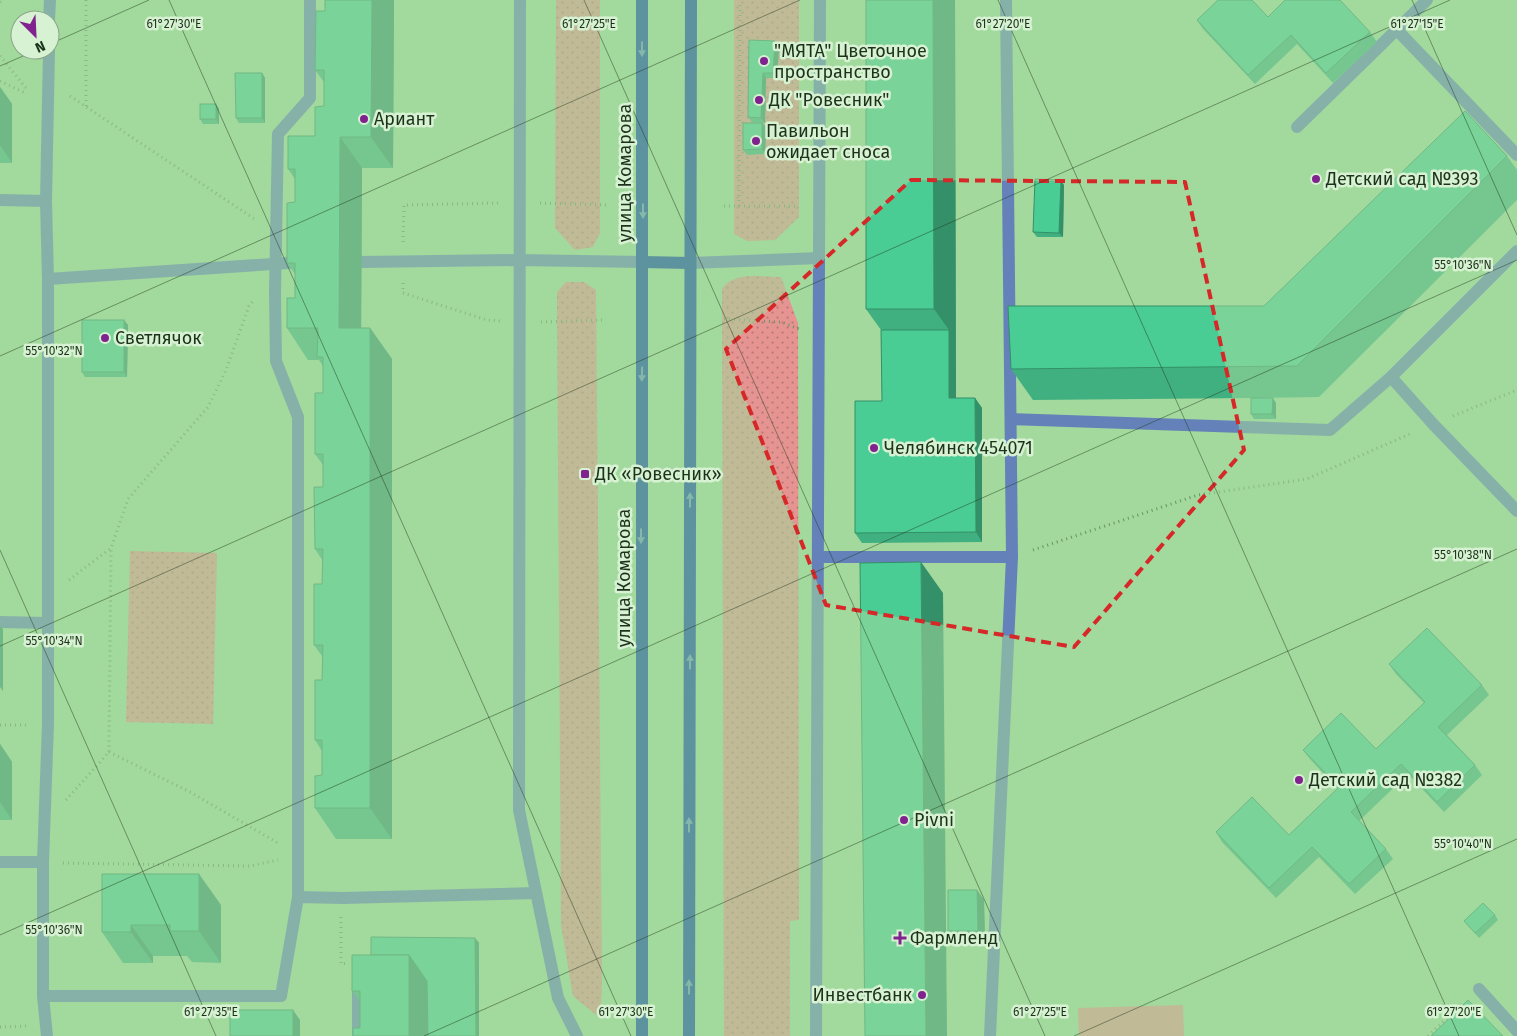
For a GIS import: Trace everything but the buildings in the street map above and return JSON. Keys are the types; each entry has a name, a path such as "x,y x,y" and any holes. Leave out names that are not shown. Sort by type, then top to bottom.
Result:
{"main road":[{"name":"улица Комарова","path":"642,0 642,1036"},
{"path":"689,1036 691,0"},
{"path":"643,262 690,263"}],"lane":[{"path":"43,996 281,996 298,897 298,417 276,361 278,134 310,98 310,0"},
{"path":"520,0 518,203 521,322 519,810 558,998 577,1036"},
{"path":"816,1036 820,0"},
{"path":"990,1036 1012,557 1006,0"},
{"path":"1297,127 1427,0"},
{"path":"1397,30 1517,154"},
{"path":"47,1036 43,996 43,862 46,822 48,724 46,596 48,279 46,201 49,60"},
{"path":"0,200 46,201"},
{"path":"1010,419 1330,430 1391,377 1517,251"},
{"path":"690,263 819,258"},
{"path":"361,262 518,260 643,262"},
{"path":"48,279 276,268 309,262"},
{"path":"1391,377 1433,424 1517,511"},
{"path":"818,557 1012,557"},
{"path":"0,622 46,623"},
{"path":"0,862 43,862"},
{"path":"298,897 343,898 536,893"},
{"path":"358,962 358,1036"},
{"path":"1479,989 1517,1031"}],"path":[{"path":"86,0 86,106"},
{"path":"739,206 740,6"},
{"path":"0,56 34,97 0,81"},
{"path":"48,82 276,234"},
{"path":"602,320 521,322 487,320 403,293 404,205 518,203 607,206"},
{"path":"724,206 819,206"},
{"path":"46,822 108,752 111,548 128,499 208,407 226,370 248,306 276,268"},
{"path":"724,319 781,322 818,336"},
{"path":"1012,557 1198,495 1307,479 1517,390"},
{"path":"46,596 111,548"},
{"path":"0,725 48,724"},
{"path":"108,752 190,792 298,855"},
{"path":"43,862 250,866 298,855"},
{"path":"343,898 339,930 341,964 358,962"},
{"path":"1428,1036 1479,989"}],"highlighted area":[{"path":"911,180 1185,182 1244,450 1074,647 826,605 726,349"}],"shaded area":[{"path":"556,0 600,0 600,233 593,247 575,250 555,228"},
{"path":"734,0 799,0 799,217 775,240 747,241 734,234"},
{"path":"741,277 781,277 798,323 799,920 790,921 790,1036 724,1036 722,289 727,283"},
{"path":"566,282 584,282 596,290 602,983 600,1018 573,996 561,925 557,292"},
{"path":"130,551 217,553 213,724 126,722"},
{"path":"1183,1005 1184,1036 1079,1036 1078,1008"}],"place":[{"name":"\"МЯТА\" Цветочное пространство","path":"764,61"},
{"name":"ДК \"Ровесник\"","path":"759,100"},
{"name":"Ариант","path":"364,119"},
{"name":"Павильон ожидает сноса","path":"756,141"},
{"name":"Детский сад №393","path":"1316,179"},
{"name":"Светлячок","path":"105,338"},
{"name":"Челябинск 454071","path":"874,448"},
{"name":"ДК «Ровесник»","path":"585,474"},
{"name":"Детский сад №382","path":"1299,780"},
{"name":"Pivni","path":"904,820"},
{"name":"Фармленд","path":"900,938"},
{"name":"Инвестбанк","path":"922,995"}]}
